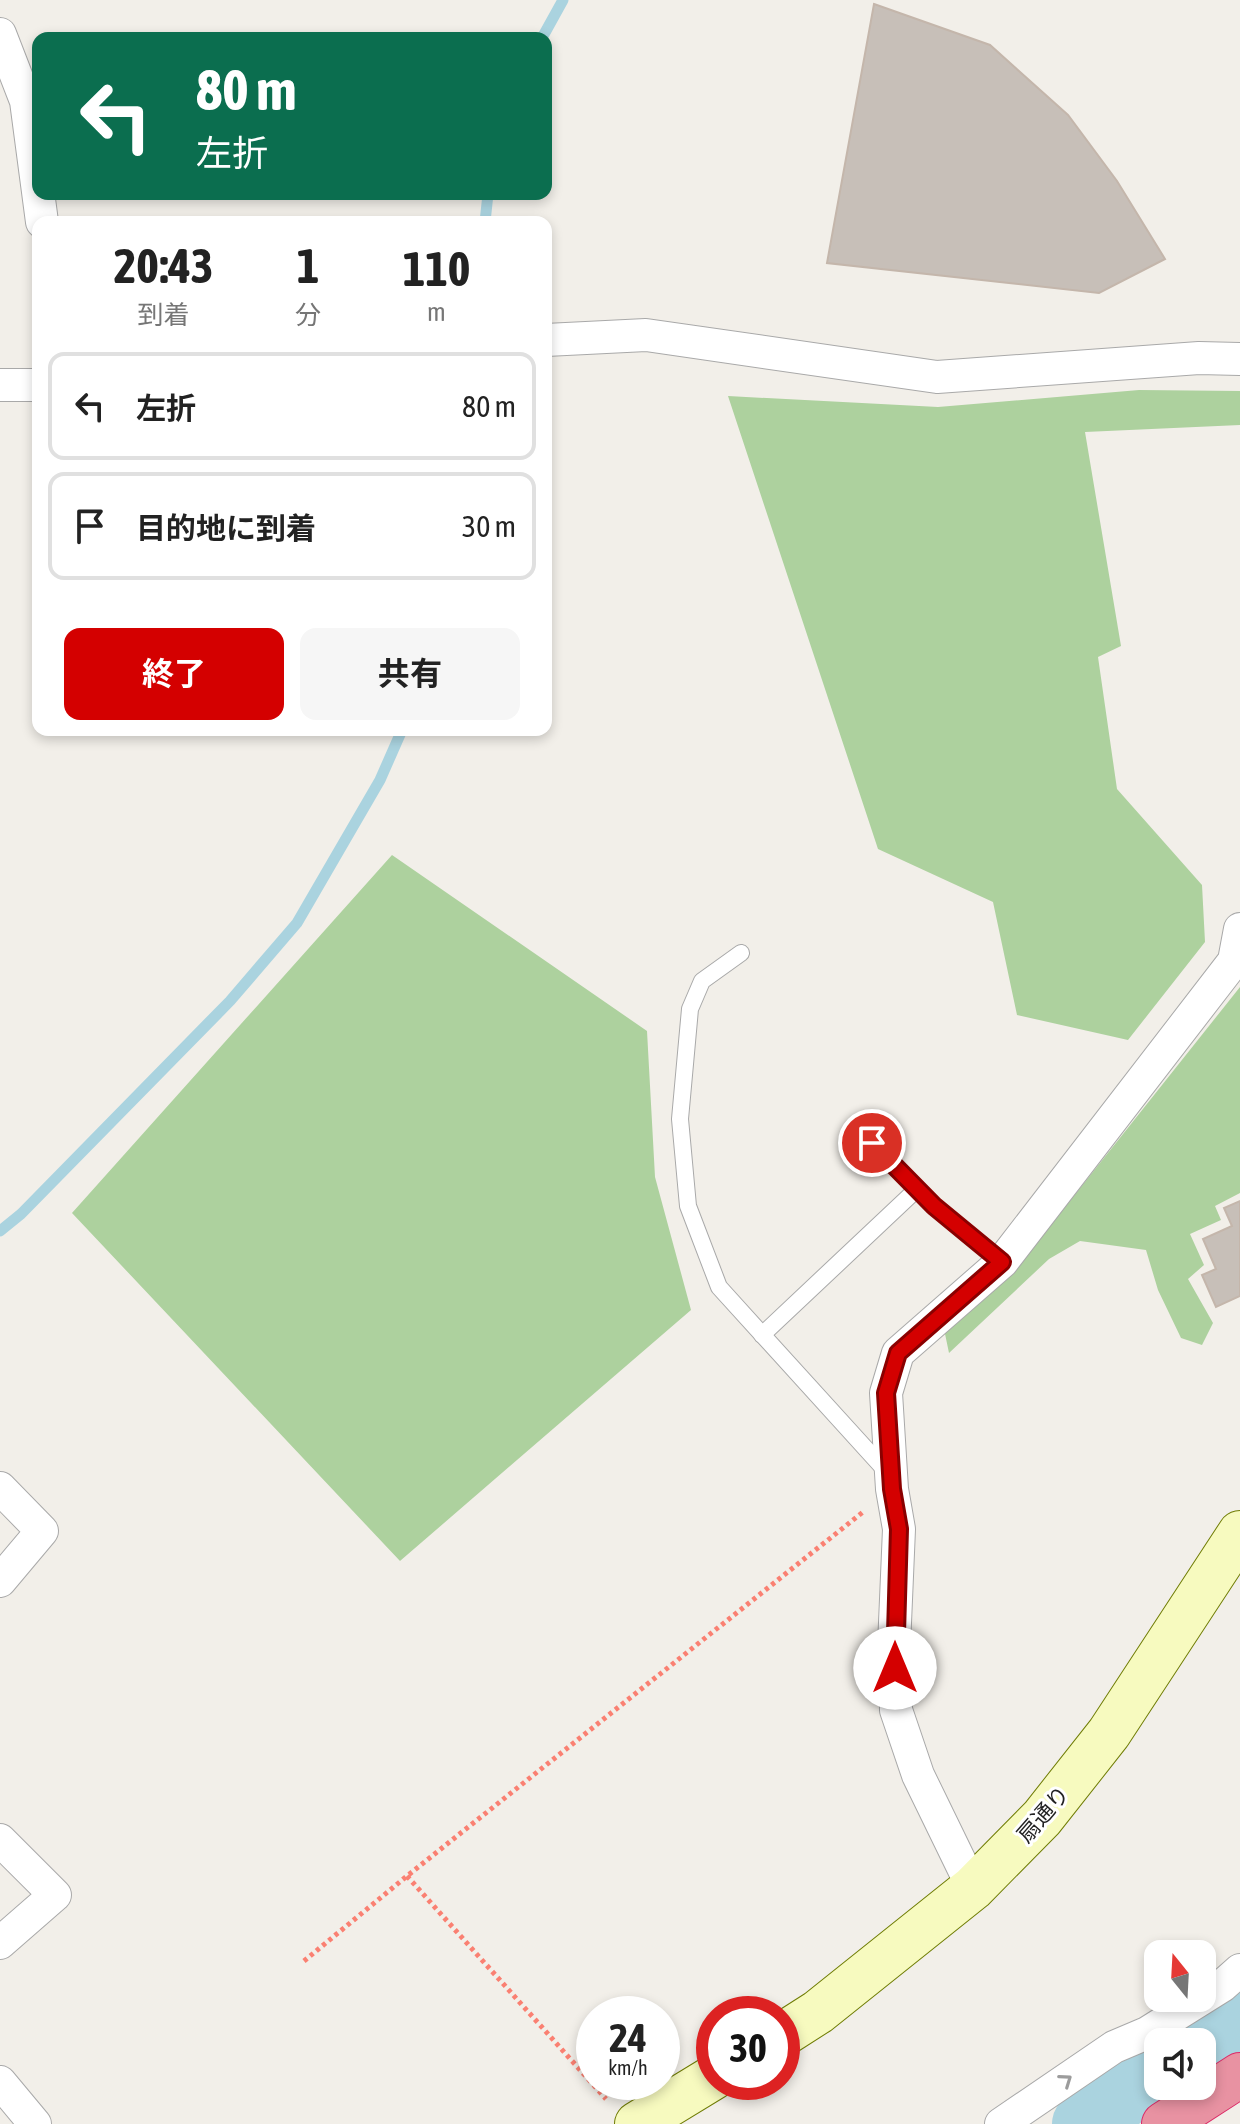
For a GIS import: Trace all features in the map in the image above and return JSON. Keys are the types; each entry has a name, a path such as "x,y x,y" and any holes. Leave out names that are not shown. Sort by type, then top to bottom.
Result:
{"highway":[{"path":"1164,2124 1240,2075"}],"street":[{"path":"0,34 26,101 32,146"},
{"path":"552,340 646,335 937,377 1199,358 1240,359"},
{"path":"0,385 32,385"},
{"path":"973,1888 918,1775 896,1710 894,1646 899,1529 892,1483 886,1393 898,1353 1002,1262 1234,961 1240,929"},
{"path":"0,1488 42,1531 0,1581"},
{"name":"扇通り","path":"800,2024 973,1888 1042,1818 1109,1733 1240,1533"},
{"path":"0,1840 55,1895 0,1943"},
{"path":"1001,2124 1114,2047 1147,2033 1222,1986 1240,1970"},
{"path":"0,2082 35,2124"},
{"path":"622,2112 696,2084"}],"lane":[{"path":"741,953 702,981 690,1009 680,1119 688,1206 719,1287 892,1483"},
{"path":"872,1143 934,1206 1002,1262"},
{"path":"762,1335 917,1189"}],"path":[{"path":"304,1961 892,1483"},
{"path":"407,1876 622,2112"}],"green space":[{"path":"1139,390 1240,391 1240,425 1085,432 1121,646 1098,657 1117,789 1202,885 1205,942 1128,1040 1017,1015 993,902 878,849 728,396 938,407"},
{"path":"392,855 647,1031 655,1177 691,1310 400,1561 72,1213"},
{"path":"1240,987 1240,1193 1215,1206 1221,1220 1190,1234 1204,1265 1188,1279 1213,1323 1202,1345 1181,1338 1158,1290 1146,1250 1080,1241 1049,1259 949,1353 944,1329 1018,1266"}],"building":[{"path":"874,4 990,45 1068,115 1117,181 1165,259 1099,293 827,263"},
{"path":"1240,1201 1240,1296 1216,1307 1202,1275 1216,1269 1203,1239 1232,1226 1224,1208"}],"waterway":[{"path":"545,32 563,0"},
{"path":"486,216 487,200"},
{"path":"0,1231 21,1214 230,1001 297,923 380,780 399,736"},
{"path":"1216,2030 1240,2014"},
{"path":"1084,2124 1144,2081"}],"route":[{"path":"872,1143 934,1206 1002,1262 898,1353 886,1393 892,1489 899,1529 895,1668"}]}
